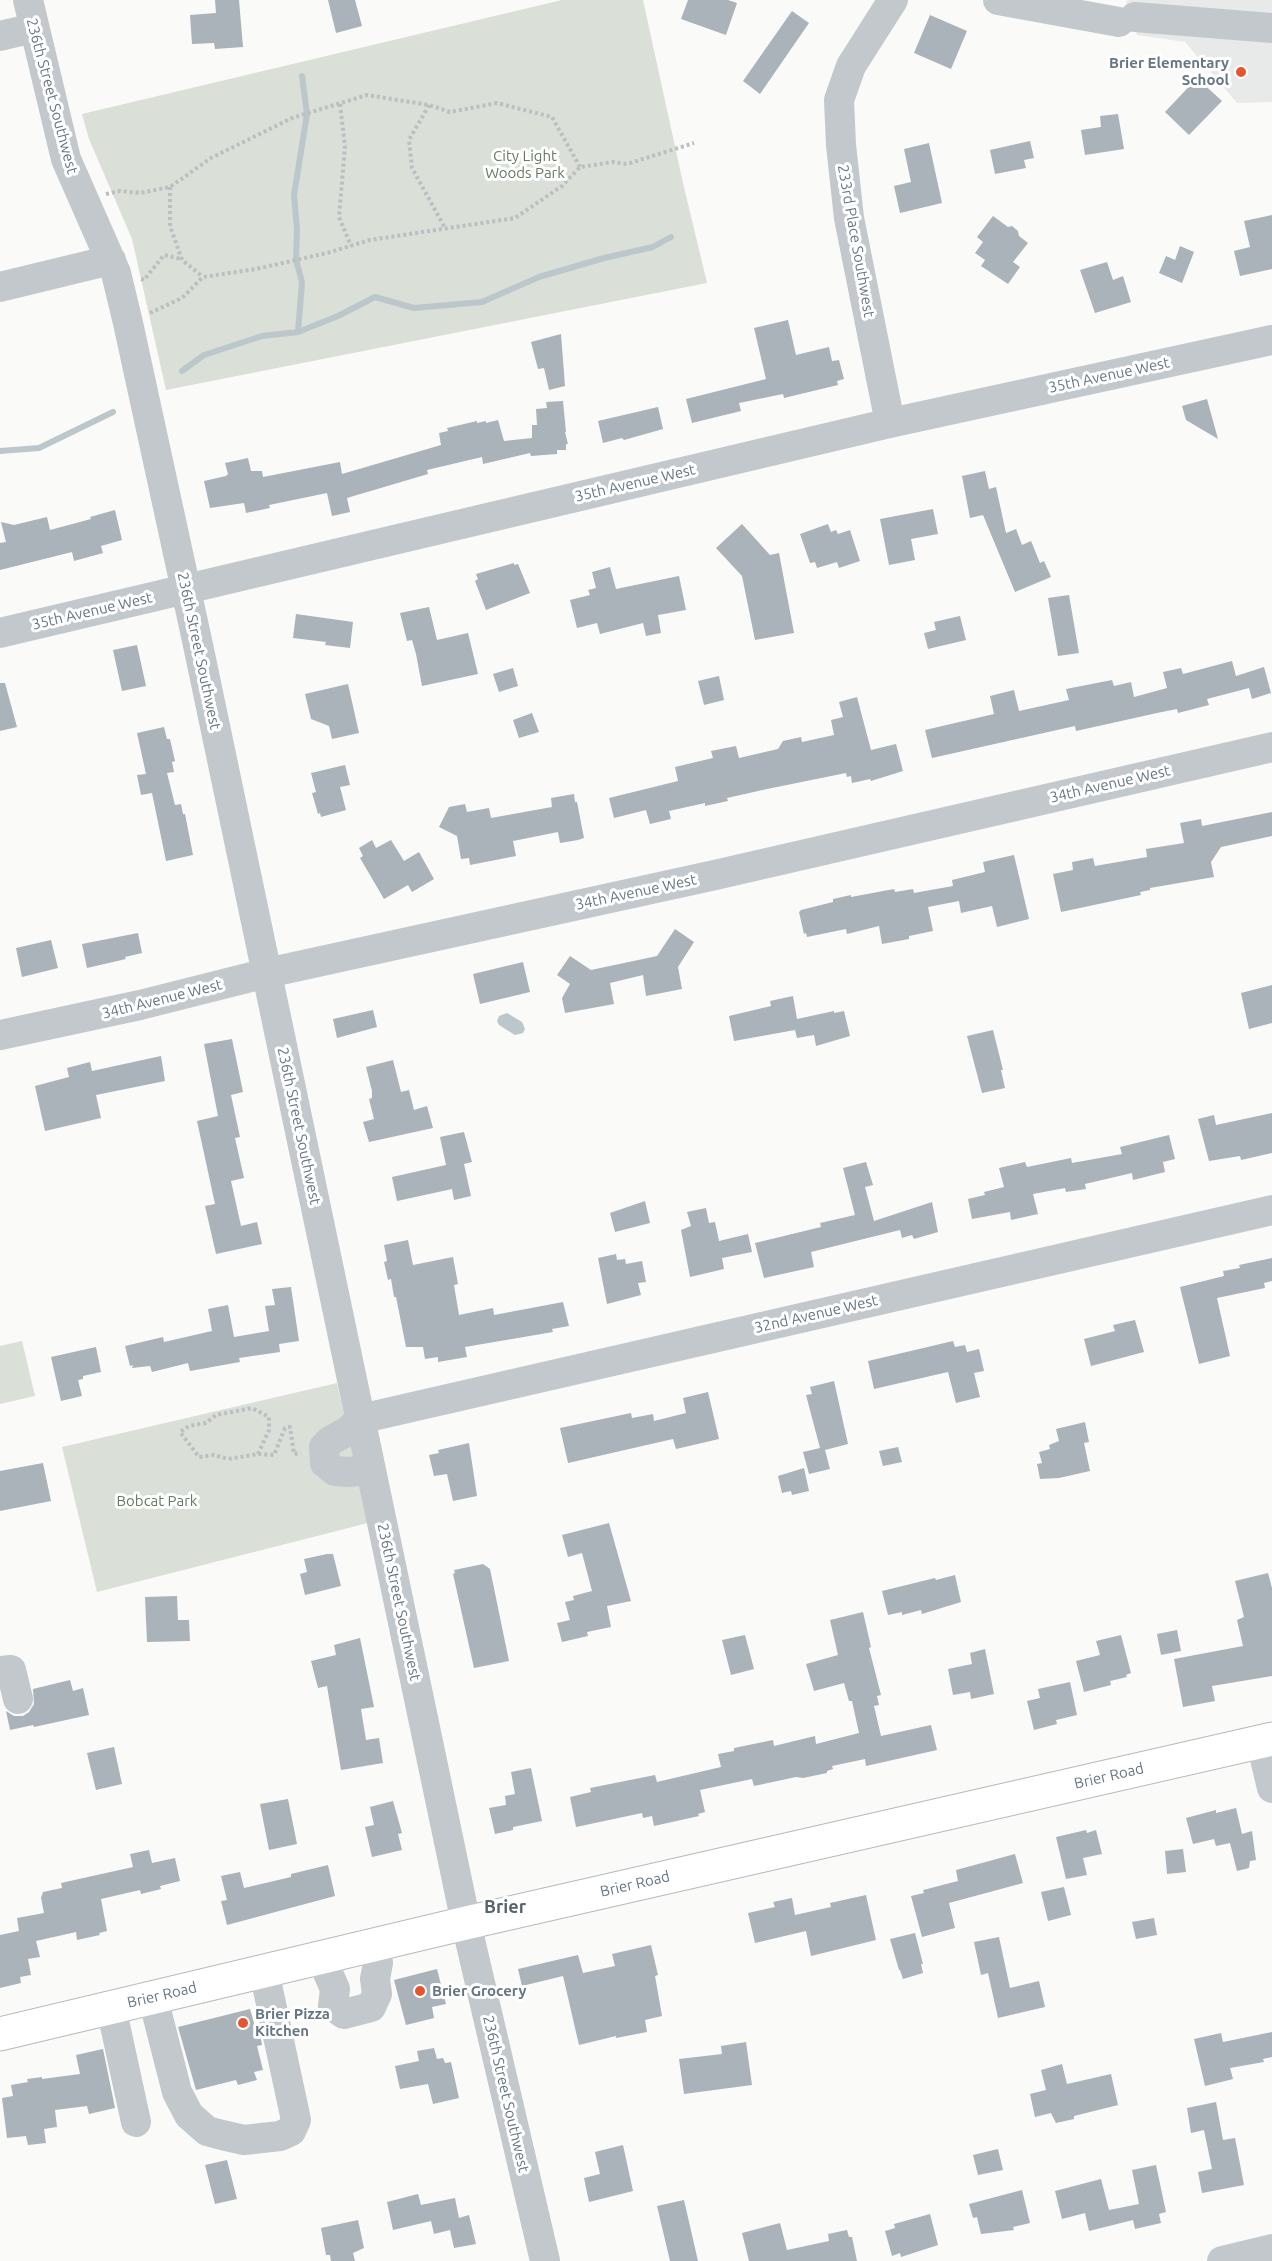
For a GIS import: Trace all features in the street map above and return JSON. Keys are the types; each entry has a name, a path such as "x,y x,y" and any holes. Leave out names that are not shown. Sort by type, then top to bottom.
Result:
{"main road":[{"name":"Brier Road","path":"0,2034 375,1944 1267,1741"}],"street":[{"name":"233rd Place Southwest","path":"890,423 849,214 841,145 839,100 851,66 893,0"},
{"path":"998,0 1127,19 1272,28"},
{"path":"0,36 31,14"},
{"name":"236th Street Southwest","path":"31,14 66,159 114,267 186,590 466,1923 545,2261"},
{"path":"0,288 114,267"},
{"name":"35th Avenue West","path":"0,633 890,423 1272,340"},
{"name":"34th Avenue West","path":"0,1035 726,873 1272,747"},
{"name":"32nd Avenue West","path":"360,1419 1272,1210"},
{"path":"360,1419 348,1431 330,1440 324,1447 325,1462 334,1471 371,1470"},
{"path":"0,1671 11,1670 18,1699"},
{"path":"1267,1741 1272,1788"},
{"path":"321,1957 335,1989 333,2006 344,2014 371,2007 377,1994 375,1978 378,1963 375,1944"},
{"path":"153,1998 177,2092 189,2115 207,2131 222,2135 244,2140 280,2136 291,2131 296,2120 264,1971"},
{"path":"111,2007 136,2122"},
{"path":"1222,2261 1272,2249"}],"path":[{"path":"105,195 120,191 140,193 170,187 211,158 292,118 367,95 429,105 450,112 497,103 552,117 580,167"},
{"path":"340,104 345,147 339,217 351,246"},
{"path":"429,105 409,140 412,168 445,228"},
{"path":"146,315 182,298 202,277 256,269 370,240 515,218 562,186 580,167 613,162 627,164 694,143"},
{"path":"170,187 170,226 182,260"},
{"path":"114,267 144,280 164,255 182,260 202,277"},
{"path":"258,1454 269,1430 269,1417 252,1408 216,1415 206,1424 189,1426 180,1432 199,1457 214,1455 228,1459 258,1454 274,1455 285,1428 290,1427 294,1454"}],"shaded area":[{"name":"Brier Elementary School","path":"1272,0 1272,102 1237,103 1185,42 1137,35 1126,1"},
{"path":"507,1013 522,1022 525,1029 523,1033 515,1035 499,1025 497,1021 499,1016"}],"green space":[{"name":"City Light Woods Park","path":"562,0 643,0 707,283 166,390 132,239 89,139 82,114"},
{"path":"22,1341 35,1396 0,1404 0,1346"},
{"name":"Bobcat Park","path":"337,1383 368,1523 97,1592 62,1447"}],"building":[{"path":"215,0 239,0 243,47 215,49 214,43 192,44 190,15 216,13"},
{"path":"328,0 355,0 362,26 336,33"},
{"path":"688,0 728,0 737,3 726,35 681,19"},
{"path":"792,11 809,23 760,94 743,81"},
{"path":"930,15 967,31 951,69 914,53"},
{"path":"1197,78 1222,101 1189,135 1165,112"},
{"path":"1118,114 1124,149 1085,155 1081,130 1101,127 1100,116"},
{"path":"1030,141 1034,158 1024,160 1026,168 995,174 990,150"},
{"path":"929,143 942,203 900,213 894,186 911,182 904,149"},
{"path":"1272,215 1272,269 1240,276 1234,251 1250,247 1244,221"},
{"path":"993,216 1008,227 1012,226 1028,243 1013,262 1020,267 1008,284 981,266 985,260 975,253 983,242 977,237"},
{"path":"1180,246 1194,252 1182,283 1159,273 1166,256 1175,260"},
{"path":"1107,262 1113,280 1123,276 1131,302 1095,313 1080,270"},
{"path":"788,320 796,355 829,347 832,361 839,360 844,379 837,381 838,385 784,398 783,394 739,403 741,411 692,423 686,399 766,379 754,328"},
{"path":"561,334 565,386 549,390 544,368 538,369 531,342"},
{"path":"1207,399 1218,439 1186,420 1182,406"},
{"path":"563,401 568,444 566,444 566,450 557,450 557,454 531,456 530,453 483,464 482,457 427,470 428,474 347,498 350,512 332,516 327,493 269,505 270,508 246,513 244,503 210,508 204,481 226,476 228,474 225,463 248,458 251,471 262,471 263,477 340,462 342,474 441,445 439,433 448,431 447,428 477,421 477,423 486,421 486,423 498,420 504,441 532,438 532,425 537,425 536,409 547,408 546,402"},
{"path":"658,407 663,429 624,440 622,438 603,443 598,421"},
{"path":"985,471 989,489 996,487 1006,533 1016,529 1022,545 1031,541 1040,563 1044,561 1051,577 1015,592 983,515 970,518 962,476"},
{"path":"933,509 938,534 911,539 915,560 889,565 880,519"},
{"path":"115,510 122,540 101,546 103,553 74,561 72,552 0,570 0,543 6,542 1,522 14,525 47,517 50,530"},
{"path":"742,524 770,555 779,553 794,633 755,640 742,576 716,548"},
{"path":"828,524 831,532 836,530 838,534 850,530 860,561 839,568 837,562 817,568 815,562 810,563 800,534"},
{"path":"514,563 514,565 518,564 530,593 486,610 475,581 478,579 476,574"},
{"path":"610,567 616,589 679,576 686,610 658,615 661,633 646,636 643,623 600,634 597,623 577,628 570,600 590,595 588,590 596,588 592,572"},
{"path":"1069,595 1079,653 1058,656 1048,598"},
{"path":"429,607 437,640 468,633 478,674 422,686 412,640 407,641 400,613"},
{"path":"296,614 353,622 350,648 293,638"},
{"path":"960,616 966,640 928,649 924,633 936,630 934,622"},
{"path":"137,645 146,686 122,691 113,650"},
{"path":"1232,661 1236,676 1264,667 1271,693 1252,699 1249,688 1207,699 1209,705 1178,713 1177,709 1076,731 1075,726 932,758 925,730 994,714 990,696 1014,690 1019,711 1069,700 1066,689 1112,680 1114,686 1131,682 1134,697 1167,688 1163,672 1181,668 1183,674"},
{"path":"513,668 518,686 499,692 493,674"},
{"path":"719,676 724,700 704,705 698,681"},
{"path":"0,683 5,683 17,727 0,731"},
{"path":"348,684 359,733 332,739 329,726 311,719 305,694"},
{"path":"857,697 871,750 896,744 903,771 871,781 870,779 852,783 851,776 847,777 846,773 767,789 727,798 728,801 705,806 705,803 669,811 671,819 650,824 646,810 614,818 609,798 678,781 675,767 713,758 711,751 736,746 739,758 778,749 783,741 801,737 802,742 834,735 831,720 843,717 839,702"},
{"path":"532,713 539,732 519,738 513,720"},
{"path":"164,727 167,739 170,739 175,761 172,762 174,772 167,773 175,805 181,804 183,814 185,814 193,855 166,861 152,793 141,795 137,775 146,774 137,733"},
{"path":"345,765 350,785 340,787 346,810 321,817 312,793 316,792 311,773"},
{"path":"574,794 584,838 560,843 558,832 513,841 516,856 470,865 469,858 461,859 457,836 439,827 449,807 465,804 467,812 489,808 491,818 552,807 551,798"},
{"path":"1272,812 1272,836 1221,847 1211,862 1214,877 1150,888 1150,890 1140,892 1141,895 1061,912 1053,874 1073,870 1072,862 1093,858 1095,866 1147,857 1146,849 1184,843 1180,823 1201,819 1202,826"},
{"path":"372,840 376,848 391,840 404,861 419,852 434,879 412,892 408,885 384,899 360,858 363,856 359,848"},
{"path":"1014,855 1029,919 997,927 992,906 961,913 959,901 928,907 933,931 909,936 909,939 882,944 879,926 847,934 846,929 807,937 806,933 804,934 799,912 801,910 851,895 851,897 894,889 895,892 913,889 914,893 953,886 952,880 985,872 983,862"},
{"path":"675,929 694,942 678,967 682,989 646,996 643,975 610,983 614,1004 565,1013 562,998 570,984 557,975 570,956 591,970 657,956"},
{"path":"138,933 142,953 87,968 82,944"},
{"path":"51,940 58,968 22,977 16,948"},
{"path":"523,962 530,992 480,1004 473,974"},
{"path":"1272,985 1272,1023 1249,1029 1241,993"},
{"path":"793,996 797,1019 844,1011 850,1036 816,1046 814,1035 797,1038 795,1030 734,1041 729,1016 771,1006 770,1001"},
{"path":"373,1010 377,1027 337,1038 333,1019"},
{"path":"993,1030 1005,1088 982,1093 967,1036"},
{"path":"232,1039 243,1092 231,1095 240,1137 235,1138 244,1178 231,1181 241,1226 257,1222 262,1244 216,1254 205,1206 215,1204 197,1121 218,1116 204,1044"},
{"path":"161,1056 165,1081 96,1095 101,1118 45,1131 35,1086 69,1077 67,1068 90,1062 92,1071"},
{"path":"393,1060 401,1092 409,1090 414,1110 427,1106 433,1128 369,1142 363,1122 374,1119 369,1099 372,1098 372,1091 366,1067"},
{"path":"1272,1113 1272,1153 1241,1160 1240,1156 1209,1161 1198,1119 1214,1115 1216,1125"},
{"path":"464,1132 472,1162 464,1164 471,1196 454,1200 452,1189 397,1201 392,1177 446,1165 440,1137"},
{"path":"1169,1135 1175,1159 1163,1162 1165,1172 1133,1180 1132,1173 1085,1184 1086,1189 1066,1192 1065,1188 1033,1194 1038,1214 1011,1220 1010,1212 972,1219 968,1199 1004,1187 999,1168 1025,1162 1027,1167 1071,1158 1072,1163 1122,1154 1120,1147"},
{"path":"866,1162 873,1185 865,1187 874,1221 932,1202 938,1232 914,1239 912,1235 902,1238 900,1230 811,1252 814,1267 764,1278 755,1243 821,1227 820,1223 855,1215 843,1168"},
{"path":"645,1201 650,1223 615,1232 610,1213"},
{"path":"706,1208 709,1223 715,1222 719,1241 748,1234 752,1252 722,1258 724,1269 690,1277 681,1230 691,1226 687,1212"},
{"path":"408,1240 413,1265 453,1257 458,1284 454,1285 459,1315 493,1308 494,1315 563,1302 569,1326 552,1329 553,1332 465,1347 467,1357 438,1362 438,1357 425,1359 423,1347 406,1347 396,1297 394,1297 391,1279 388,1280 384,1262 387,1261 384,1245"},
{"path":"616,1254 617,1260 625,1259 626,1264 642,1261 646,1282 638,1283 641,1295 607,1304 598,1258"},
{"path":"1272,1258 1272,1281 1264,1283 1265,1288 1217,1298 1230,1356 1199,1364 1180,1287 1224,1276 1223,1271 1240,1268 1239,1265"},
{"path":"291,1287 299,1341 279,1344 280,1352 239,1358 240,1362 190,1371 188,1363 152,1372 150,1366 132,1368 133,1365 130,1366 125,1346 163,1337 164,1342 212,1331 208,1309 228,1305 234,1337 269,1331 265,1306 275,1305 272,1289"},
{"path":"1135,1320 1144,1352 1091,1366 1084,1339 1115,1331 1113,1325"},
{"path":"953,1341 955,1347 965,1345 967,1352 979,1349 984,1371 974,1373 980,1397 956,1403 948,1372 874,1389 868,1361"},
{"path":"96,1347 101,1372 83,1376 83,1379 78,1380 82,1396 61,1401 51,1357"},
{"path":"834,1381 848,1444 825,1450 830,1469 809,1474 803,1452 820,1448 806,1395 812,1394 810,1387"},
{"path":"708,1392 719,1439 676,1449 673,1439 568,1463 560,1428 631,1413 632,1418 653,1414 654,1421 686,1413 683,1398"},
{"path":"1085,1422 1089,1442 1084,1443 1090,1471 1059,1478 1040,1479 1037,1464 1042,1463 1039,1452 1050,1449 1049,1445 1059,1441 1056,1429"},
{"path":"469,1443 477,1496 453,1501 447,1474 434,1476 429,1455 439,1453 438,1450"},
{"path":"898,1447 902,1462 883,1466 879,1451"},
{"path":"43,1463 51,1501 0,1511 0,1471"},
{"path":"804,1468 809,1491 792,1495 791,1491 782,1493 778,1476"},
{"path":"609,1523 631,1601 607,1606 611,1627 587,1632 588,1636 562,1642 557,1623 570,1620 565,1602 574,1600 573,1596 592,1591 582,1553 568,1557 562,1535"},
{"path":"333,1554 341,1586 305,1595 300,1574 307,1572 304,1559"},
{"path":"483,1564 490,1569 509,1661 474,1668 453,1574 454,1570"},
{"path":"1268,1573 1272,1588 1272,1676 1212,1686 1215,1701 1183,1707 1174,1659 1243,1646 1237,1620 1244,1617 1235,1581"},
{"path":"955,1575 961,1602 922,1614 921,1610 902,1615 902,1612 888,1615 882,1591"},
{"path":"177,1596 178,1620 189,1620 190,1641 147,1642 145,1597"},
{"path":"863,1612 881,1695 877,1696 879,1705 874,1706 881,1736 931,1725 937,1750 866,1766 865,1759 832,1766 833,1769 827,1773 803,1778 796,1777 754,1786 752,1779 700,1790 705,1812 698,1814 699,1816 654,1826 652,1816 643,1818 642,1813 576,1827 570,1797 591,1792 590,1788 655,1775 657,1782 721,1767 718,1754 734,1751 734,1748 773,1740 774,1746 815,1736 816,1744 859,1733 852,1701 849,1701 844,1683 814,1691 806,1664 838,1655 830,1620"},
{"path":"1177,1630 1181,1651 1161,1655 1157,1634"},
{"path":"745,1635 754,1669 731,1675 722,1640"},
{"path":"1121,1635 1131,1673 1126,1675 1127,1677 1110,1681 1111,1685 1084,1692 1076,1661 1100,1655 1096,1641"},
{"path":"360,1638 374,1707 361,1709 366,1740 379,1738 383,1763 341,1770 327,1686 318,1688 311,1661 336,1655 334,1645"},
{"path":"985,1649 994,1694 971,1699 970,1692 953,1695 948,1669 972,1664 970,1653"},
{"path":"70,1680 73,1691 83,1688 89,1715 10,1730 6,1711 14,1716 23,1716 34,1704 33,1689"},
{"path":"1070,1682 1077,1715 1056,1720 1057,1724 1034,1730 1027,1701 1040,1698 1038,1689"},
{"path":"114,1747 122,1784 96,1790 87,1753"},
{"path":"531,1768 542,1821 513,1827 513,1830 495,1834 489,1808 506,1805 505,1796 515,1794 511,1772"},
{"path":"288,1799 297,1844 269,1850 260,1804"},
{"path":"393,1801 402,1833 398,1834 402,1850 372,1857 365,1827 374,1825 370,1807"},
{"path":"1236,1808 1242,1834 1252,1831 1256,1860 1250,1861 1249,1868 1237,1871 1230,1843 1216,1846 1214,1839 1193,1844 1186,1818 1216,1810 1216,1813"},
{"path":"1086,1830 1087,1833 1096,1830 1102,1854 1083,1858 1087,1875 1066,1879 1056,1837"},
{"path":"1183,1849 1186,1872 1167,1874 1165,1851"},
{"path":"149,1850 152,1863 175,1858 180,1881 141,1894 140,1890 101,1899 107,1931 99,1933 100,1935 77,1940 76,1932 36,1941 40,1957 28,1959 31,1975 20,1977 21,1983 0,1988 0,1935 19,1931 17,1918 44,1913 41,1898 43,1892 62,1888 61,1883 133,1867 130,1854"},
{"path":"1015,1854 1023,1883 949,1903 955,1928 922,1937 911,1896 924,1893 923,1890 958,1881 956,1870"},
{"path":"328,1865 335,1896 227,1925 221,1901 227,1900 221,1876 240,1872 244,1888 291,1877 291,1874"},
{"path":"1064,1887 1071,1915 1048,1921 1041,1892"},
{"path":"866,1895 876,1940 811,1956 806,1931 755,1943 748,1913 775,1907 773,1902 792,1898 795,1915 831,1907 830,1903"},
{"path":"1154,1918 1157,1935 1136,1939 1132,1922"},
{"path":"915,1933 923,1973 903,1979 890,1939"},
{"path":"999,1937 1010,1988 1039,1981 1045,2007 998,2018 988,1973 981,1975 974,1942"},
{"path":"651,1945 658,1975 655,1976 662,2016 645,2020 647,2032 616,2038 616,2036 579,2045 563,1976 522,1986 518,1969 578,1955 583,1973 615,1966 612,1954"},
{"path":"437,1969 446,2004 432,2007 434,2018 406,2025 394,1980"},
{"path":"250,2009 256,2030 259,2029 262,2045 257,2046 263,2070 254,2072 257,2080 238,2085 236,2080 196,2090 178,2027"},
{"path":"1272,2032 1272,2057 1263,2059 1264,2062 1230,2068 1233,2079 1205,2086 1194,2039 1221,2033 1223,2042"},
{"path":"746,2042 752,2085 684,2094 679,2059 722,2054 721,2046"},
{"path":"434,2048 437,2059 443,2058 445,2063 451,2062 459,2098 433,2104 428,2084 400,2089 395,2066 419,2061 417,2051"},
{"path":"103,2049 115,2108 89,2114 87,2106 55,2110 57,2127 44,2129 46,2143 28,2145 26,2136 7,2138 2,2098 13,2096 11,2085 28,2082 27,2079 80,2074 76,2055"},
{"path":"1062,2064 1067,2084 1111,2074 1118,2105 1056,2123 1051,2113 1035,2117 1030,2094 1046,2090 1041,2070"},
{"path":"1216,2102 1223,2140 1235,2138 1244,2185 1202,2193 1198,2172 1212,2169 1204,2130 1191,2133 1187,2108"},
{"path":"623,2145 633,2191 589,2202 584,2178 600,2174 595,2152"},
{"path":"998,2149 1003,2170 978,2175 973,2155"},
{"path":"227,2160 237,2199 215,2204 205,2165"},
{"path":"1156,2165 1166,2212 1159,2214 1161,2223 1135,2229 1133,2220 1089,2231 1085,2213 1062,2219 1055,2191 1101,2179 1109,2210 1139,2204 1132,2170"},
{"path":"1022,2190 1030,2223 1013,2227 1014,2230 981,2234 977,2217 973,2218 969,2204"},
{"path":"418,2194 421,2205 455,2198 459,2218 469,2215 476,2244 454,2248 450,2230 434,2234 431,2221 393,2230 387,2202"},
{"path":"684,2200 698,2261 670,2261 657,2206"},
{"path":"930,2214 938,2245 901,2257 900,2253 892,2256 885,2231 895,2228 894,2224"},
{"path":"358,2220 364,2248 353,2253 355,2261 331,2261 330,2255 326,2255 321,2228"},
{"path":"780,2223 787,2250 829,2241 828,2234 847,2230 849,2237 852,2237 857,2261 749,2261 742,2233"}],"waterway":[{"path":"298,332 302,282 296,260 297,229 294,195 307,114 302,76"},
{"path":"182,371 204,355 262,336 298,332 338,316 375,297 414,308 482,302 539,277 604,258 653,247 671,237"},
{"path":"0,451 39,448 113,412"}],"place":[{"name":"Brier Elementary School","path":"1241,72"},
{"name":"Brier Grocery","path":"420,1991"},
{"name":"Brier Pizza Kitchen","path":"243,2023"}],"district":[{"name":"Brier","path":"505,1907"}]}
